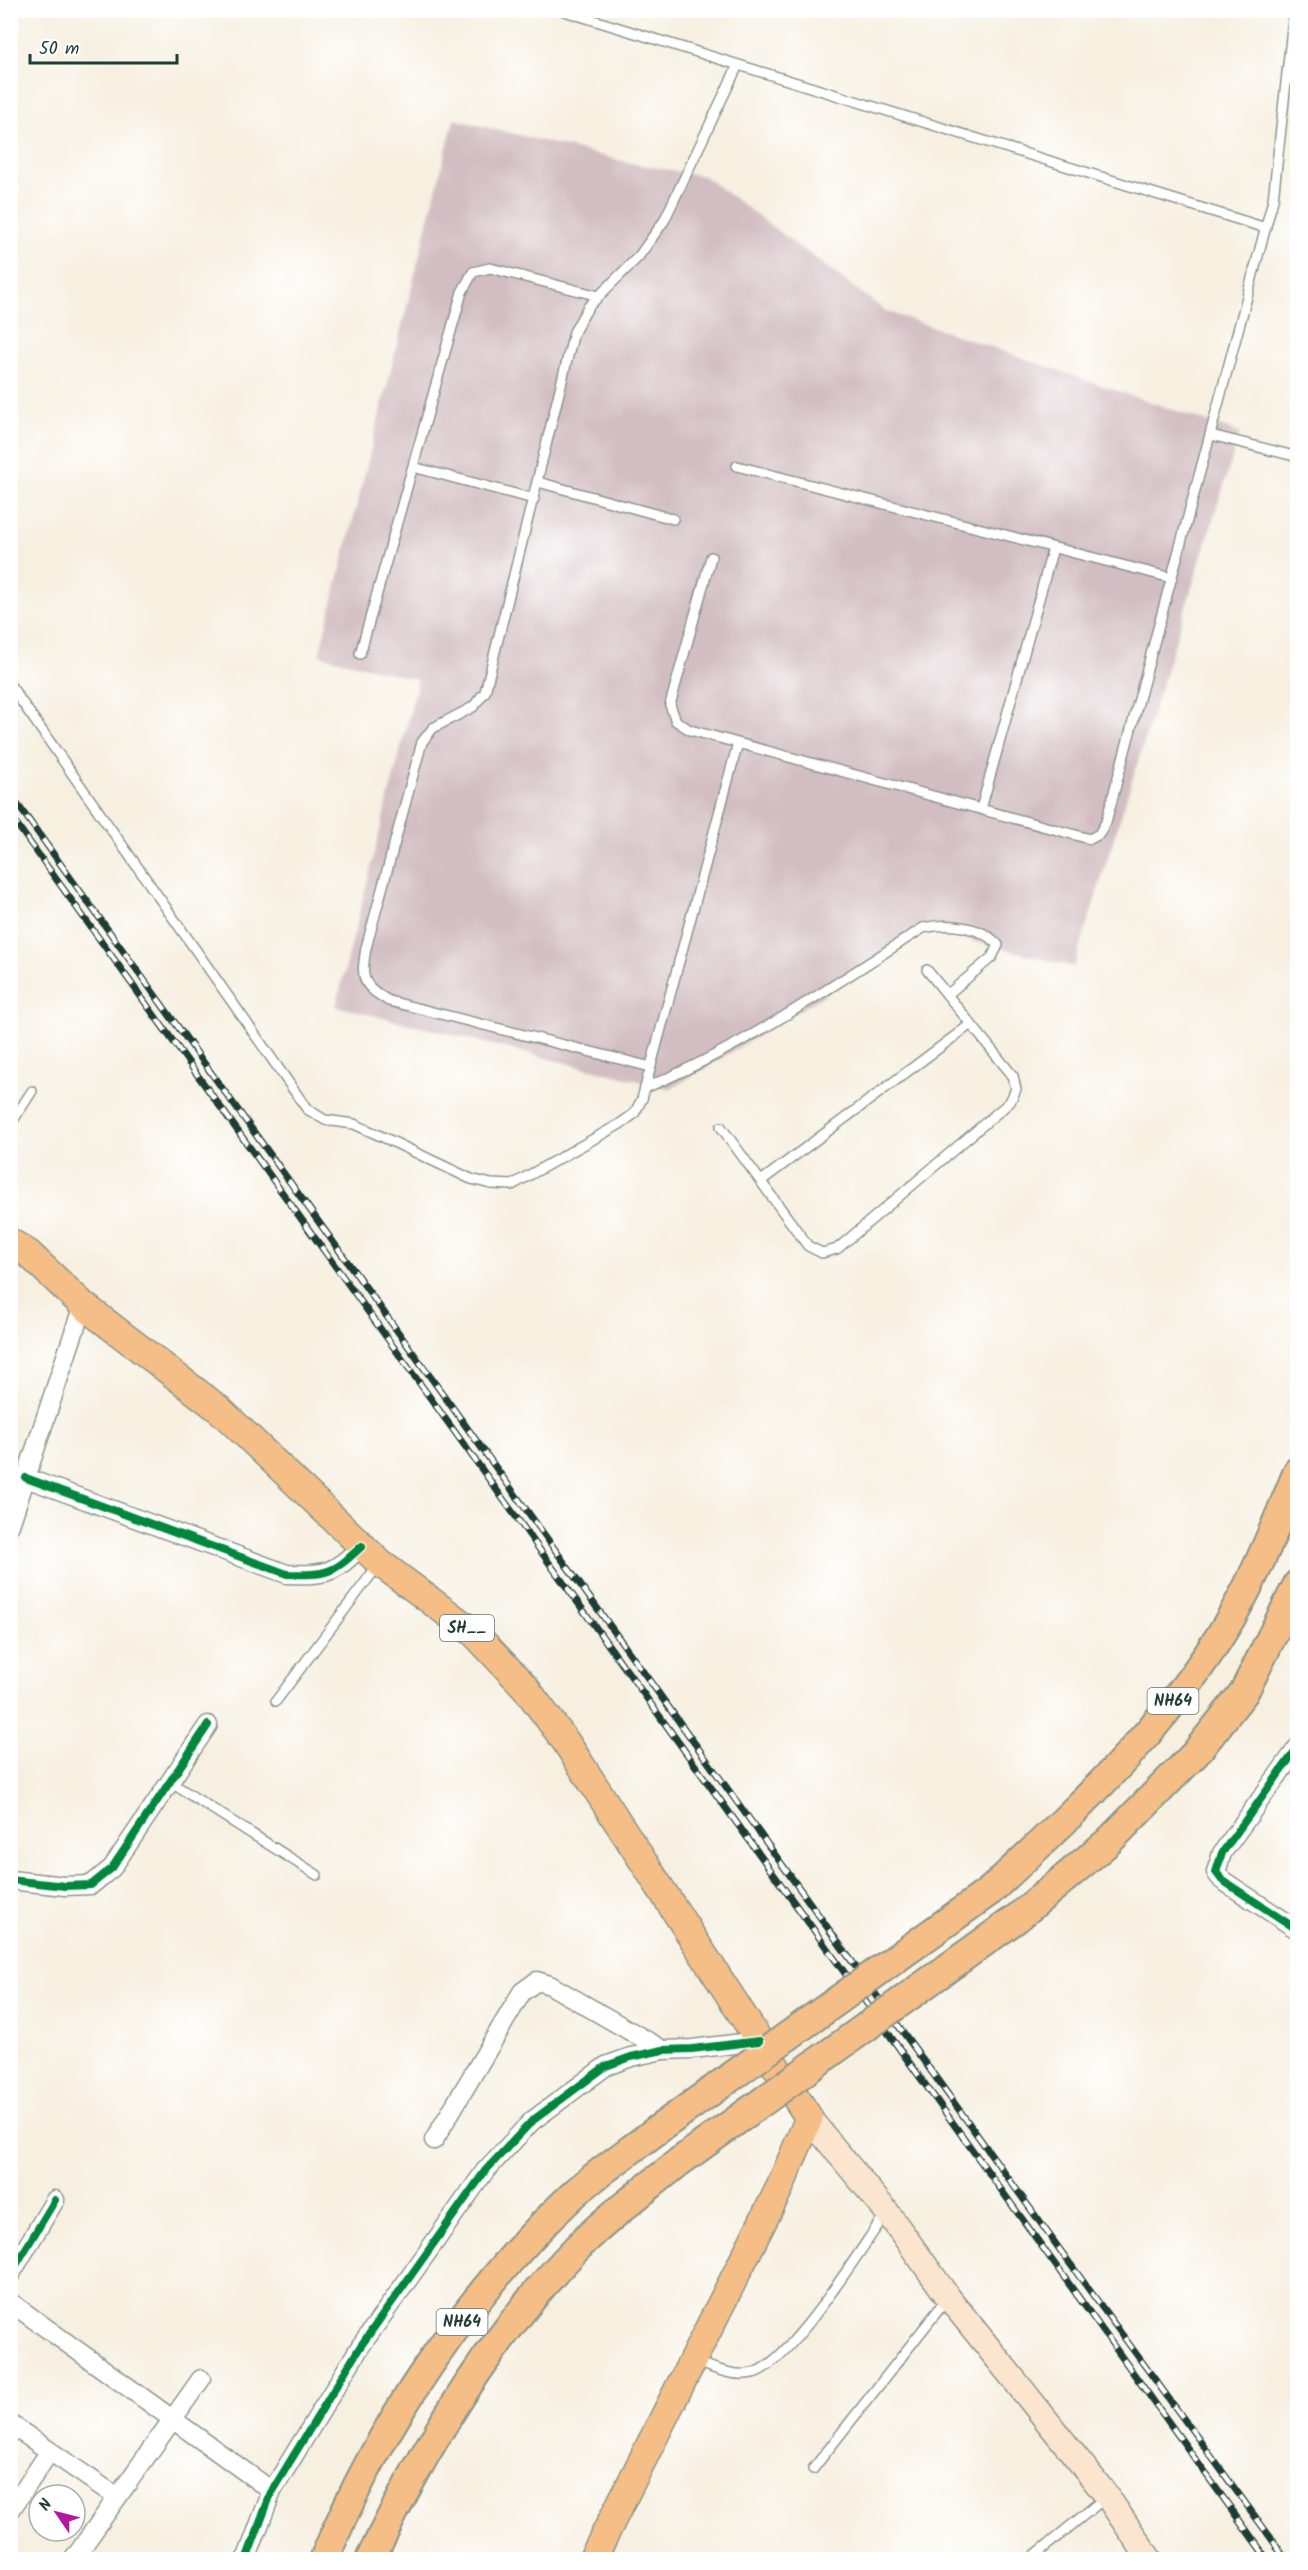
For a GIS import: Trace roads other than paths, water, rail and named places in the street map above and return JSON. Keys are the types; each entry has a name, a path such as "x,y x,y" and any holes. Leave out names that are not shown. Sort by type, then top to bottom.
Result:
{"highway":[{"name":"NH64","path":"324,2559 377,2446 438,2353 510,2260 575,2193 657,2130 990,1891 1059,1827 1134,1748 1192,1678 1243,1597 1298,1471"},
{"name":"NH64","path":"370,2559 432,2444 500,2339 576,2249 679,2162 1017,1918 1108,1842 1195,1754 1244,1692 1298,1584"}],"main road":[{"name":"SH__","path":"10,1242 28,1254 83,1305 220,1410 371,1555 474,1633 525,1687 566,1742 809,2118"},
{"path":"809,2118 887,2212 948,2297 1107,2496 1150,2559"},
{"path":"592,2559 780,2187 801,2144 809,2118"}],"street":[{"path":"10,1525 83,1305"},
{"path":"26,1478 287,1574 319,1575 371,1555"},
{"path":"10,1880 65,1886 91,1885 112,1868 208,1725"},
{"path":"1298,1747 1222,1853 1216,1872 1222,1880 1298,1930"},
{"path":"434,2140 522,1992 537,1981 550,1985 663,2050"},
{"path":"246,2559 272,2491 360,2347 485,2171 532,2121 606,2067 631,2057 663,2050 759,2041"},
{"path":"10,2275 55,2200"},
{"path":"10,2302 272,2491"},
{"path":"72,2559 201,2379"},
{"path":"10,2424 117,2497"},
{"path":"10,2511 50,2451"}],"lane":[{"path":"561,10 1266,228"},
{"path":"711,557 670,705 676,721 690,730 1090,839 1099,834 1106,822 1273,200 1294,10"},
{"path":"651,1067 389,1001 369,990 362,972 366,948 422,742 433,728 473,707 485,692 574,332 588,307 639,256 664,221 738,65"},
{"path":"360,654 462,292 473,272 490,268 598,296"},
{"path":"1211,435 1298,457"},
{"path":"737,466 1172,578"},
{"path":"413,467 534,499"},
{"path":"538,482 673,519"},
{"path":"981,809 1053,548"},
{"path":"10,685 300,1100 325,1120 354,1124 471,1179 491,1184 512,1185 634,1114 651,1067 738,743"},
{"path":"645,1088 692,1068 750,1038 923,928 944,924 990,935 998,945 992,957 947,995"},
{"path":"721,1127 808,1246 822,1253 837,1249 1010,1102 1016,1089 1013,1076 927,970"},
{"path":"761,1181 971,1024"},
{"path":"10,1125 32,1091"},
{"path":"276,1701 371,1555"},
{"path":"170,1782 317,1875"},
{"path":"692,2361 733,2373 752,2373 770,2365 802,2330 887,2212"},
{"path":"813,2469 948,2297"},
{"path":"1029,2559 1107,2496"}],"railway":[{"path":"10,794 1063,2254 1287,2560"},
{"path":"10,815 1268,2560"}]}
